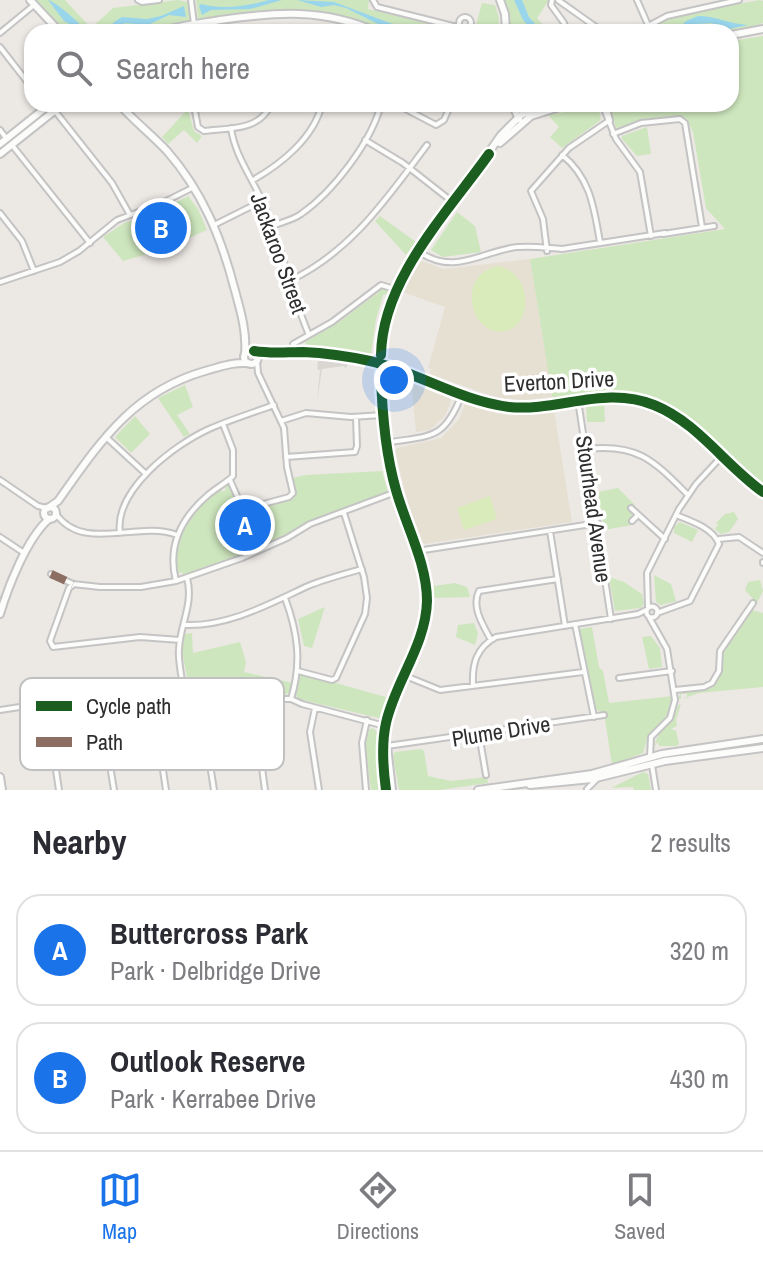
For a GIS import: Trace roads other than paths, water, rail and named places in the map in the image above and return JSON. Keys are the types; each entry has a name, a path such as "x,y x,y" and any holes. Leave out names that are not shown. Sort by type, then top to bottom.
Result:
{"street":[{"path":"138,0 159,0"},
{"path":"373,0 377,7 449,24 465,16 470,24"},
{"path":"500,0 506,24"},
{"path":"564,24 551,5 555,0 591,24"},
{"path":"637,0 648,24"},
{"path":"650,24 689,8 737,0"},
{"path":"0,33 32,3 52,24"},
{"path":"191,3 195,24 291,12 326,15 348,24"},
{"path":"739,34 763,29"},
{"path":"0,47 24,78"},
{"path":"0,130 3,141 38,112"},
{"path":"0,154 54,112"},
{"path":"56,112 118,190 130,215"},
{"path":"127,112 168,153 194,187 214,225 230,271 249,352 248,363"},
{"path":"193,112 201,131 231,128 261,120 266,112"},
{"path":"253,180 282,162 319,112"},
{"path":"272,226 297,216 315,203 365,140 377,112"},
{"path":"411,112 436,125 444,120 448,112"},
{"path":"518,112 521,118"},
{"path":"389,790 386,725 422,629 427,606 425,581 396,492 386,443 381,364 383,326 395,289 420,250 501,135 531,112"},
{"path":"521,118 538,112"},
{"path":"606,112 613,134 640,172 651,235"},
{"path":"547,250 542,215 531,191 575,143 608,120"},
{"path":"613,134 654,121 682,121 688,131 702,227"},
{"name":"Jackaroo Street","path":"231,128 235,149 263,201 309,335"},
{"path":"365,140 455,201"},
{"path":"12,145 90,243"},
{"path":"289,281 319,264 349,241 380,208 427,145"},
{"path":"562,155 571,162 591,194 600,243"},
{"path":"0,282 60,262 90,243 109,225 194,187"},
{"path":"214,225 263,201"},
{"path":"0,213 25,246 34,271"},
{"path":"420,250 432,259 449,263 481,258 513,248 562,249 714,226"},
{"path":"292,352 293,344 340,317 381,285 395,289"},
{"path":"249,352 257,361 258,373"},
{"path":"0,614 3,594 58,501 105,436 130,410 159,389 183,377 234,362 249,352 339,355 381,364"},
{"path":"234,362 257,361 268,354"},
{"path":"230,480 245,509 289,497 293,492 281,421 258,373 248,363"},
{"name":"Everton Drive","path":"381,364 462,394 510,407 621,397 657,406 685,422 763,492"},
{"path":"386,443 437,433 452,417 462,394"},
{"name":"Stourhead Avenue","path":"578,400 611,619"},
{"path":"120,533 122,510 146,474 178,448 223,424 274,405"},
{"path":"281,421 306,413 356,417 383,415"},
{"path":"286,457 355,452 356,417"},
{"path":"176,581 172,559 177,535 198,505 230,480 234,473 234,455 223,424"},
{"path":"105,436 146,474"},
{"path":"586,449 615,447 637,452 654,463 688,495"},
{"path":"656,790 651,737 673,713 675,690 666,645 654,627 647,573 688,495 723,455"},
{"path":"0,480 49,514 89,533 151,529 177,535"},
{"path":"51,574 73,584 121,587 176,581 275,544 310,524 396,492"},
{"path":"631,508 665,539"},
{"path":"298,671 332,680 338,676 365,614 367,592 344,513"},
{"path":"632,521 638,515"},
{"path":"676,515 700,526 718,541"},
{"path":"417,553 432,548 598,523"},
{"path":"550,531 565,626"},
{"path":"0,537 26,554"},
{"path":"473,685 475,658 491,640 652,612 691,599 718,541 739,537 763,553"},
{"path":"184,625 227,619 319,582 362,569"},
{"path":"182,678 179,651 189,591 187,578"},
{"path":"491,640 477,612 476,597 479,591 558,579"},
{"path":"73,584 56,620 51,646 63,648 140,637 180,640"},
{"path":"285,598 297,636 298,671 291,699"},
{"path":"675,690 704,687 712,683 719,671 721,649 753,606"},
{"path":"575,624 581,672"},
{"path":"619,678 672,671"},
{"path":"403,677 436,690 581,672 588,678 594,717"},
{"path":"284,698 386,725"},
{"path":"315,708 310,732 319,790"},
{"name":"Plume Drive","path":"386,748 604,715"},
{"path":"366,790 362,743 370,721"},
{"path":"479,734 486,775"},
{"path":"478,790 592,774 763,739"},
{"path":"577,781 587,790 590,783 599,778 651,760 763,748"},
{"path":"56,770 59,790"},
{"path":"111,770 114,790"},
{"path":"163,770 166,790"},
{"path":"211,770 214,790"},
{"path":"262,770 265,790"},
{"path":"0,777 2,790"},
{"path":"485,790 599,778"}],"water":[{"path":"48,0 80,24 64,21"},
{"path":"282,0 250,9 211,10 202,15 199,6 235,6"},
{"path":"297,0 334,2 393,24 378,24 334,5 321,7"},
{"path":"514,0 522,0 535,24 527,24"},
{"path":"184,6 186,17 169,15 150,24 113,24 122,17 147,19"},
{"path":"698,16 748,25 683,24"}],"place":[{"name":"Outlook Reserve","path":"161,228"},
{"name":"Buttercross Park","path":"245,525"}]}
